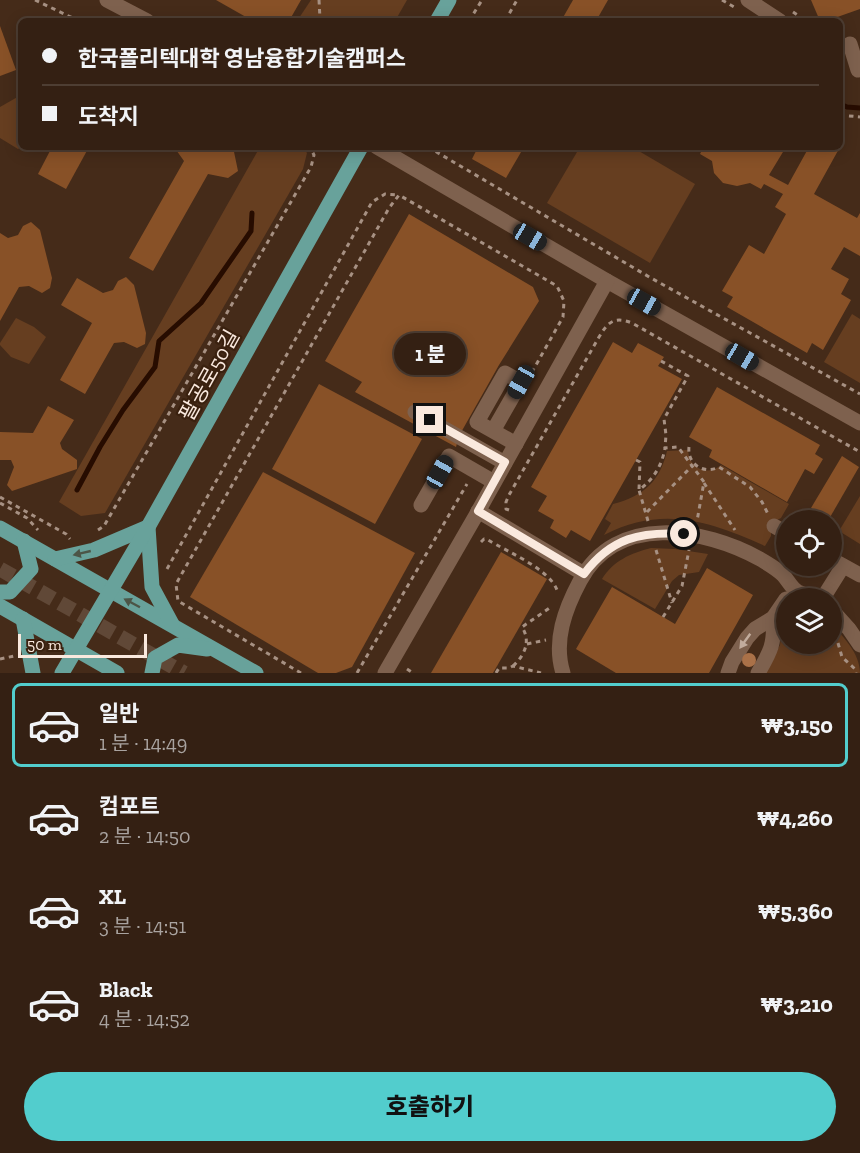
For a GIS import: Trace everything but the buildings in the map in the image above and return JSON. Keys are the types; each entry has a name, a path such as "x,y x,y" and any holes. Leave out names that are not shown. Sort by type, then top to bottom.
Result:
{"main road":[{"path":"439,18 450,0"},
{"name":"팔공로50길","path":"62,673 148,527 359,150"},
{"path":"55,559 94,550 148,527 152,587 171,624"},
{"path":"0,528 256,673"},
{"path":"0,592 10,592 31,569 24,542"},
{"path":"0,606 117,673"},
{"path":"23,619 33,673"},
{"path":"152,673 155,658 178,645 216,650"}],"street":[{"path":"107,0 141,18"},
{"path":"748,0 775,18"},
{"path":"850,44 858,70"},
{"path":"382,150 607,281 860,423"},
{"path":"385,673 607,281"},
{"path":"415,412 505,462"},
{"path":"494,431 516,444"},
{"path":"421,505 449,456 494,482"},
{"path":"478,511 584,574"},
{"path":"563,673 559,645 561,628 573,594 584,574 602,554 620,543 645,534 670,532 714,540 752,555 779,571 786,588"},
{"path":"842,565 860,575"},
{"path":"728,673 747,638 755,629 776,614"},
{"path":"758,673 772,646 773,618"},
{"path":"842,621 860,645"}],"path":[{"path":"35,0 73,18"},
{"path":"319,0 320,18"},
{"path":"471,18 482,0"},
{"path":"507,18 518,0"},
{"path":"843,115 860,117"},
{"path":"93,532 104,526 310,167 314,155 312,150"},
{"path":"435,150 651,278 860,394"},
{"path":"166,577 168,567 372,202 385,194 399,195 557,286 564,301 563,316 532,373"},
{"path":"178,601 176,584 388,208 399,195"},
{"path":"515,514 506,509 509,495 605,327 617,320 632,323 860,452"},
{"path":"639,490 651,480 661,462 666,435 664,419 688,376 661,361"},
{"path":"665,448 678,447 693,465 733,527"},
{"path":"689,447 688,453 693,465 705,470 719,466 750,487 776,524"},
{"path":"636,460 640,462 639,490 648,522"},
{"path":"647,512 693,465"},
{"path":"357,673 475,471"},
{"path":"696,525 704,482"},
{"path":"0,497 66,534 72,541 65,543"},
{"path":"0,503 27,518 39,531"},
{"path":"481,542 484,539 489,540 543,572 553,582 557,595"},
{"path":"655,543 672,603"},
{"path":"663,617 683,583 690,547 683,546"},
{"path":"171,594 178,601 302,673"},
{"path":"496,673 499,668 513,666 520,658 527,644 527,637 522,627 556,604 555,610"},
{"path":"527,644 549,639 548,644"},
{"path":"841,654 856,673"},
{"path":"0,659 18,655"},
{"path":"513,666 541,673"},
{"path":"406,669 413,673"}],"shaded area":[{"path":"311,0 407,0 397,18 299,18"},
{"path":"18,97 18,149 0,138 0,107"},
{"path":"258,150 304,150 307,153 303,169 105,513 81,516 59,502"},
{"path":"578,150 637,150 695,184 650,263 547,203"},
{"path":"852,314 860,319 860,383 824,362"},
{"path":"16,318 34,327 46,337 29,364 11,357 0,345"},
{"path":"688,450 692,462 700,469 716,469 721,465 789,504 786,510 776,510 776,520 765,546 725,530 686,520 646,521 625,526 604,535 611,523 605,519 613,504 634,497 649,486 660,471 667,451"},
{"path":"860,496 860,544 842,533 842,526"},
{"path":"651,548 708,554 699,572 679,575 672,581 655,609 602,579 611,567 623,559"},
{"path":"842,636 854,652 860,673 765,673 776,652 842,654"}],"waterway":[{"path":"843,105 860,108"},
{"path":"77,490 123,410 155,367 159,341 201,303 251,231 252,213"}],"tunnel":[{"path":"0,569 184,673"}],"route":[{"path":"430,420 505,462 478,511 584,574 602,554 627,540 652,533 684,534"}]}
